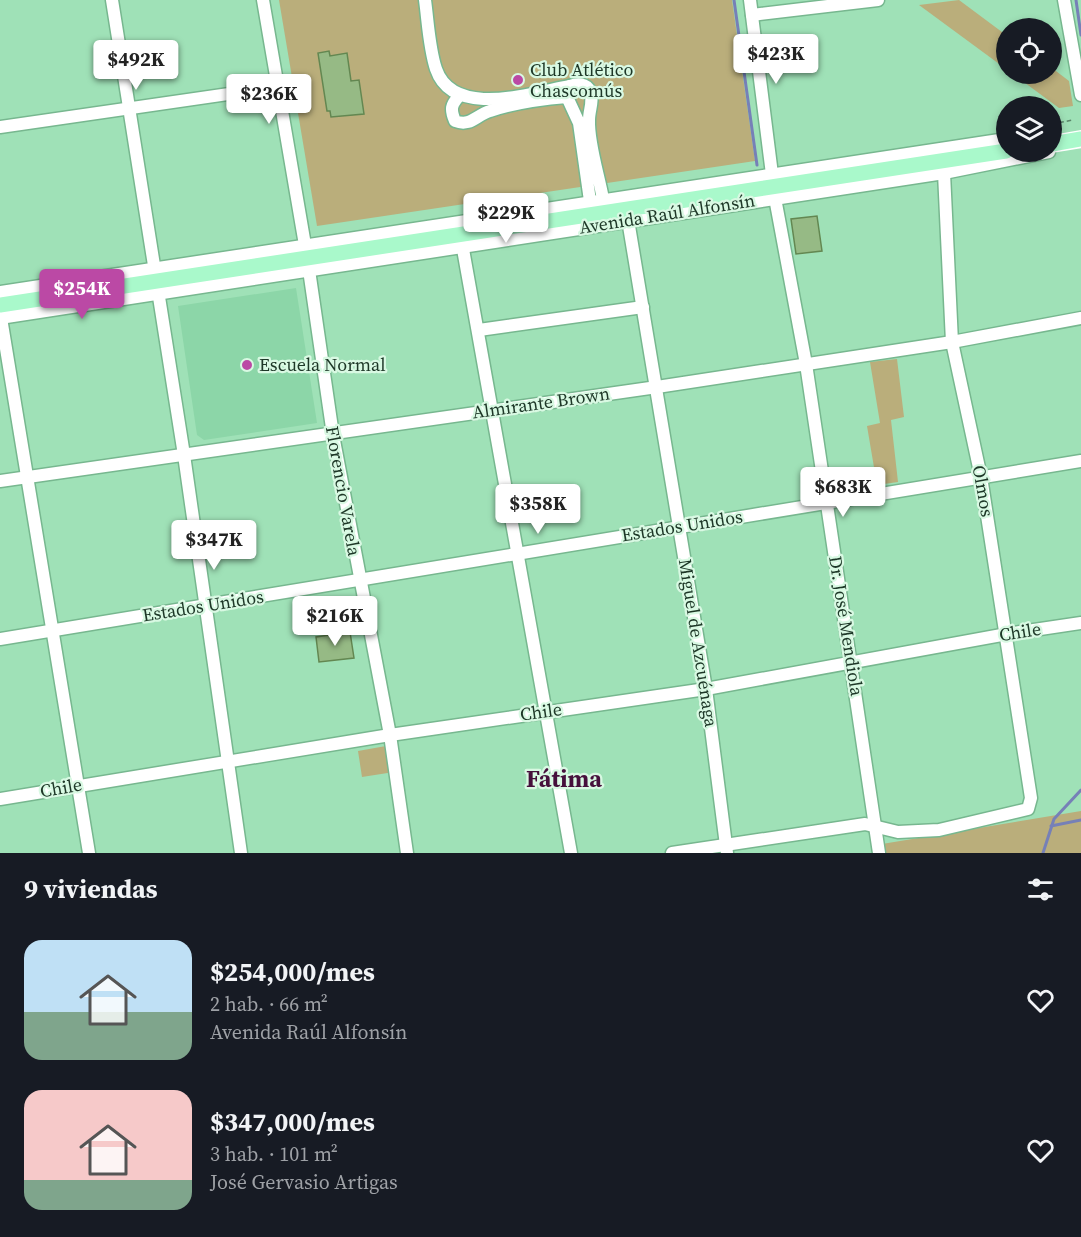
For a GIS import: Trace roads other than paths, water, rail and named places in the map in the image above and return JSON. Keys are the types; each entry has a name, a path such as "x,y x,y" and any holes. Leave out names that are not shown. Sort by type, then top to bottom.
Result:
{"main road":[{"path":"1062,142 1081,139"},
{"name":"Avenida Raúl Alfonsín","path":"0,314 157,281 996,153"}],"street":[{"path":"112,0 184,455 241,853"},
{"path":"263,0 305,245"},
{"path":"425,0 436,69 447,89 459,96 495,100 568,92"},
{"name":"Dr. José Mendiola","path":"750,0 773,186 807,364 879,853"},
{"path":"752,15 878,0"},
{"path":"1064,0 1081,95"},
{"path":"459,96 452,105 451,112 455,121 462,124 472,122 489,111 568,92 584,85 590,90 592,104 589,121 596,200"},
{"path":"0,127 277,87"},
{"path":"568,92 579,123 596,200"},
{"path":"1062,137 1081,139"},
{"name":"Avenida Raúl Alfonsín","path":"1062,146 1081,139"},
{"name":"Avenida Raúl Alfonsín","path":"157,281 305,245 628,220 773,186 996,141"},
{"name":"Avenida Raúl Alfonsín","path":"0,292 309,270 596,200 944,172 996,162"},
{"name":"Olmos","path":"876,827 898,832 930,831 1028,809 1031,798 981,477 952,342 944,172"},
{"name":"Miguel de Azcuénaga","path":"628,220 706,689 726,849"},
{"path":"461,234 544,712 571,853"},
{"name":"Florencio Varela","path":"309,270 333,435 390,735 407,853"},
{"path":"479,330 643,307"},
{"path":"0,314 29,477 89,853"},
{"name":"Almirante Brown","path":"0,481 657,387 952,342 1081,318"},
{"name":"Estados Unidos","path":"0,639 359,581 679,525 1081,461"},
{"name":"Chile","path":"0,799 390,735 706,689 1007,634 1081,623"},
{"path":"672,853 726,849 865,825 876,827"}],"waterway":[{"path":"734,0 757,165"},
{"path":"1076,0 1081,35"},
{"path":"1043,853 1054,819 1081,790"},
{"path":"1051,826 1081,820"}],"place":[{"name":"Club Atlético Chascomús","path":"518,80"},
{"name":"Escuela Normal","path":"247,365"}],"district":[{"name":"Fátima","path":"564,779"}]}
